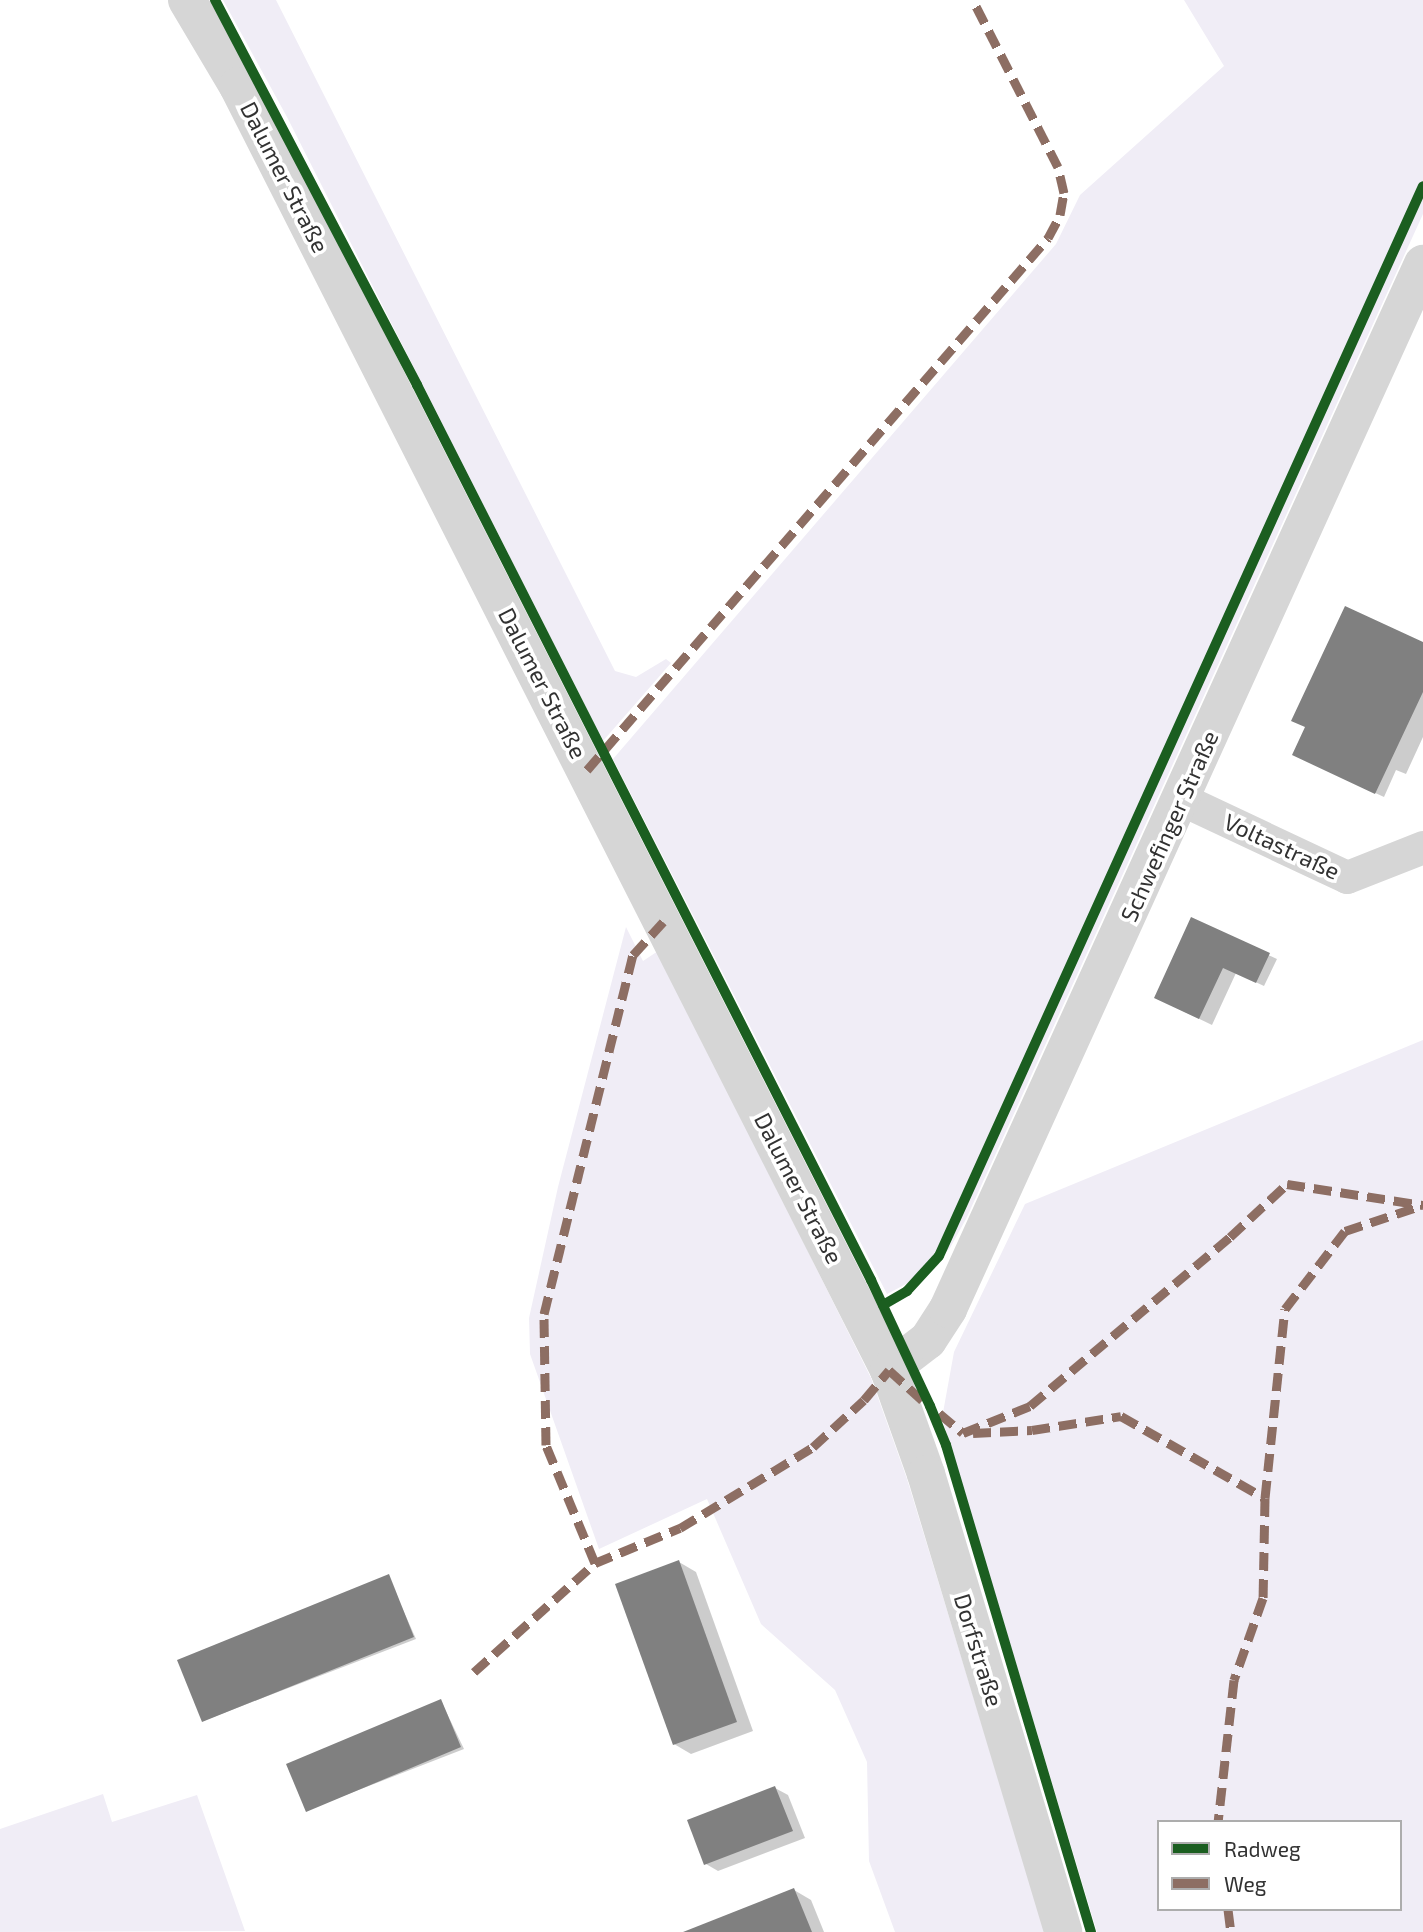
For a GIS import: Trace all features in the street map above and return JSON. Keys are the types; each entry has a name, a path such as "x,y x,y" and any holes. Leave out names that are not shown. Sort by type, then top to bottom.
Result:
{"street":[{"name":"Dalumer Straße","path":"187,0 251,111 889,1370"},
{"name":"Schwefinger Straße","path":"889,1370 928,1340 948,1309 1423,264"},
{"name":"Voltastraße","path":"1181,799 1347,877 1423,847"},
{"name":"Dorfstraße","path":"889,1370 930,1487 1063,1932"}],"shaded area":[{"path":"223,0 276,0 615,671 636,677 666,659 671,663 603,741 287,117"},
{"path":"1184,0 1423,0 1423,214 966,1219 950,1248 927,1273 887,1294 613,759 1056,244 1080,195 1224,66"},
{"path":"626,927 643,961 658,951 871,1378 907,1479 1045,1932 895,1932 869,1861 867,1762 835,1690 761,1624 707,1499 599,1549 530,1354 529,1318 558,1187"},
{"path":"1423,1040 1423,1932 1097,1932 942,1418 954,1352 1025,1204"},
{"path":"103,1794 112,1822 197,1795 245,1931 0,1932 0,1829"}],"building":[{"path":"1345,606 1423,642 1423,692 1375,794 1292,755 1305,727 1291,721"},
{"path":"1191,917 1270,953 1256,983 1223,968 1199,1019 1154,998"},
{"path":"679,1560 737,1722 673,1745 615,1584"},
{"path":"389,1574 414,1637 202,1722 177,1660"},
{"path":"441,1699 461,1747 306,1812 286,1764"},
{"path":"775,1786 793,1831 704,1865 687,1820"},
{"path":"794,1888 812,1932 683,1932"}],"marked path":[{"path":"587,770 1048,238 1060,215 1064,193 1058,167 973,0"},
{"path":"595,1563 546,1445 544,1314 633,955 663,922"},
{"path":"939,1413 963,1433 1030,1406 1230,1237 1287,1184 1423,1205"},
{"path":"1265,1498 1285,1309 1345,1231 1420,1206"},
{"path":"474,1672 595,1563 680,1528 813,1447 864,1400 889,1370 922,1400"},
{"path":"973,1433 1032,1430 1121,1416 1265,1498 1263,1598 1234,1680 1218,1820"},
{"path":"1228,1911 1231,1932"}],"cycle path":[{"path":"215,0 417,385 871,1280 930,1406 946,1445 1091,1932"},
{"path":"883,1305 907,1291 939,1256 1423,186"}]}
